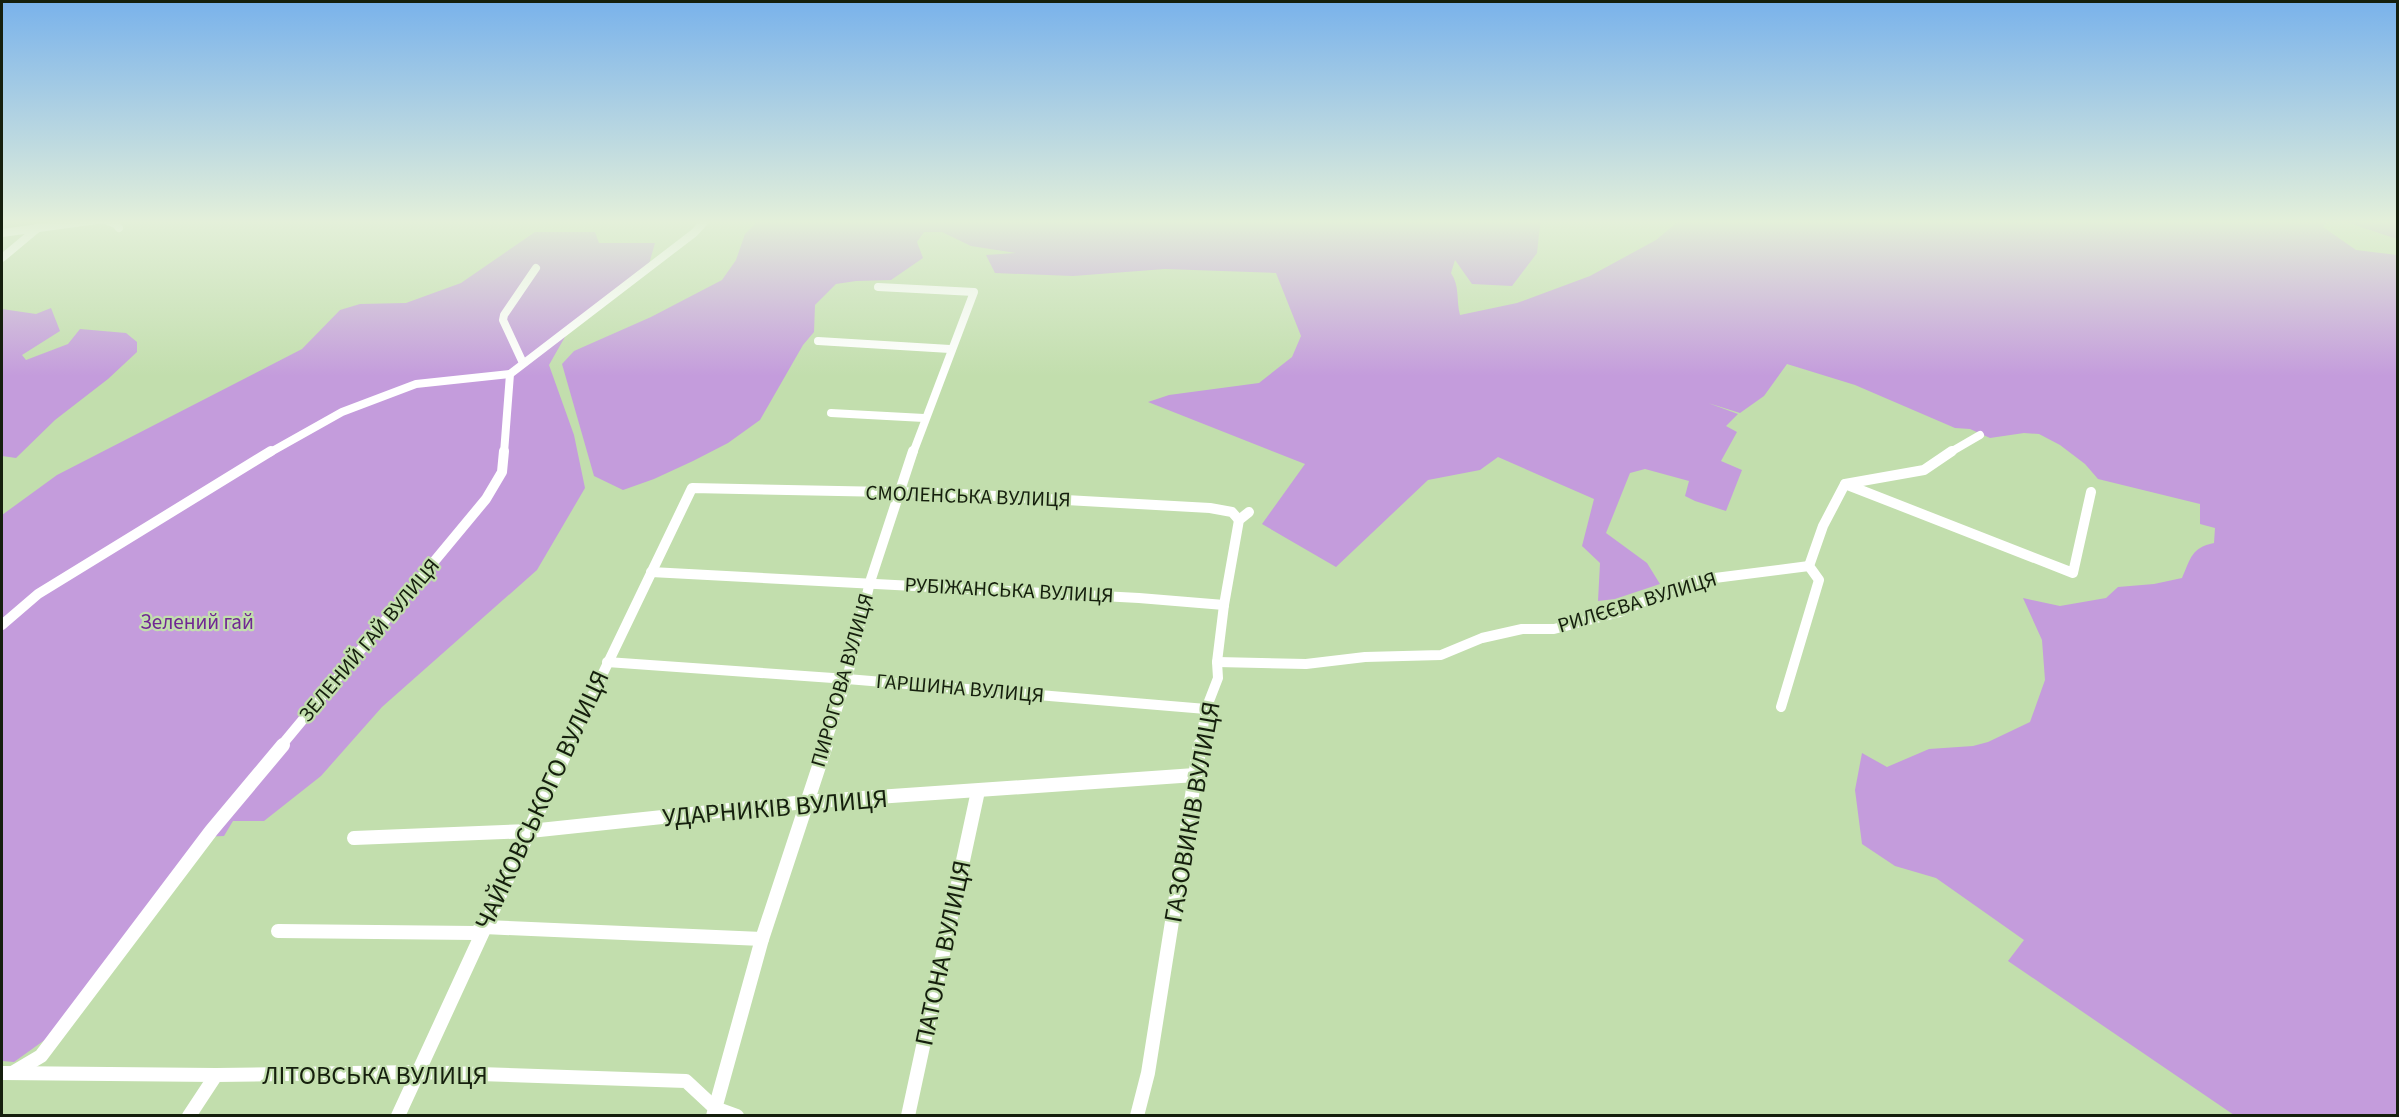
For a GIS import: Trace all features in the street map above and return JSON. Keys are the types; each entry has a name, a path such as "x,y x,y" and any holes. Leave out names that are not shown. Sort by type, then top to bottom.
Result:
{"street":[{"path":"523,363 503,320 504,315 533,272"},
{"path":"2,625 38,594 251,463 342,412 416,384 510,374 643,272"},
{"name":"ПИРОГОВА ВУЛИЦЯ","path":"714,1112 762,939 847,679 870,582 924,417 974,292 878,287"},
{"path":"818,341 950,349"},
{"name":"ЗЕЛЕНИЙ ГАЙ ВУЛИЦЯ","path":"8,1072 41,1056 211,831 486,499 502,472 510,374"},
{"path":"831,413 924,417"},
{"path":"1845,484 1924,470 1936,460 1980,435"},
{"path":"1845,484 2073,573 2091,492"},
{"path":"1781,707 1819,580 1809,566 1823,526 1845,484"},
{"name":"СМОЛЕНСЬКА ВУЛИЦЯ","path":"692,488 901,492 1210,508 1244,516"},
{"name":"ЧАЙКОВСЬКОГО ВУЛИЦЯ","path":"398,1116 607,662 692,488"},
{"name":"ГАЗОВИКІВ ВУЛИЦЯ","path":"1137,1116 1148,1073 1206,709 1218,678 1217,662 1224,605 1244,516"},
{"name":"РИЛЄЄВА ВУЛИЦЯ","path":"1217,662 1306,664 1365,657 1441,655 1482,638 1522,629 1554,629 1620,612 1691,581 1809,566"},
{"name":"РУБІЖАНСЬКА ВУЛИЦЯ","path":"651,572 870,582 1224,605"},
{"name":"ГАРШИНА ВУЛИЦЯ","path":"607,662 847,679 1206,709"},
{"name":"УДАРНИКІВ ВУЛИЦЯ","path":"354,838 530,831 805,802 1196,775"},
{"name":"ПАТОНА ВУЛИЦЯ","path":"908,1116 978,791"},
{"path":"278,931 474,933 484,927 762,939"},
{"name":"ЛІТОВСЬКА ВУЛИЦЯ","path":"8,1072 216,1075 417,1072 686,1081 714,1112 737,1116"},
{"path":"189,1116 216,1075"}],"green space":[{"name":"Зелений гай","path":"477,272 638,272 574,321 549,365 574,435 585,488 537,570 382,707 321,776 264,821 233,821 224,836 199,837 53,1034 14,1062 2,1061 2,515 57,475 302,349 340,310 360,304 406,303 461,283"},
{"path":"728,272 902,272 891,280 836,284 815,305 814,332 803,345 760,420 728,443 654,479 623,490 594,476 562,364 574,351 651,317 722,280"},
{"path":"995,272 1124,272 1073,276"},
{"path":"1252,272 1451,272 1457,288 1460,315 1517,303 1597,272 2397,272 2397,1115 2234,1115 2008,961 2024,940 1936,878 1895,866 1862,844 1855,790 1862,753 1887,767 1929,749 1973,746 1988,742 2030,722 2045,680 2042,640 2023,598 2060,606 2106,598 2118,587 2154,584 2182,578 2196,551 2214,543 2215,528 2200,524 2200,504 2098,479 2085,464 2060,445 2039,434 2024,433 1990,438 1970,429 1955,428 1855,385 1787,364 1764,396 1740,413 1708,403 1738,414 1726,426 1737,432 1721,461 1742,470 1726,511 1685,496 1689,481 1645,469 1630,473 1606,533 1647,563 1660,584 1615,599 1598,601 1600,563 1582,546 1594,499 1498,457 1480,470 1428,480 1336,567 1262,524 1305,464 1148,402 1169,395 1259,383 1292,357 1301,336 1276,273"},
{"path":"1464,272 1523,272 1512,286 1472,284"},
{"path":"51,308 60,331 22,355 26,360 68,344 80,329 126,333 137,342 137,352 108,379 55,420 16,458 2,456 2,309 36,314"}]}
